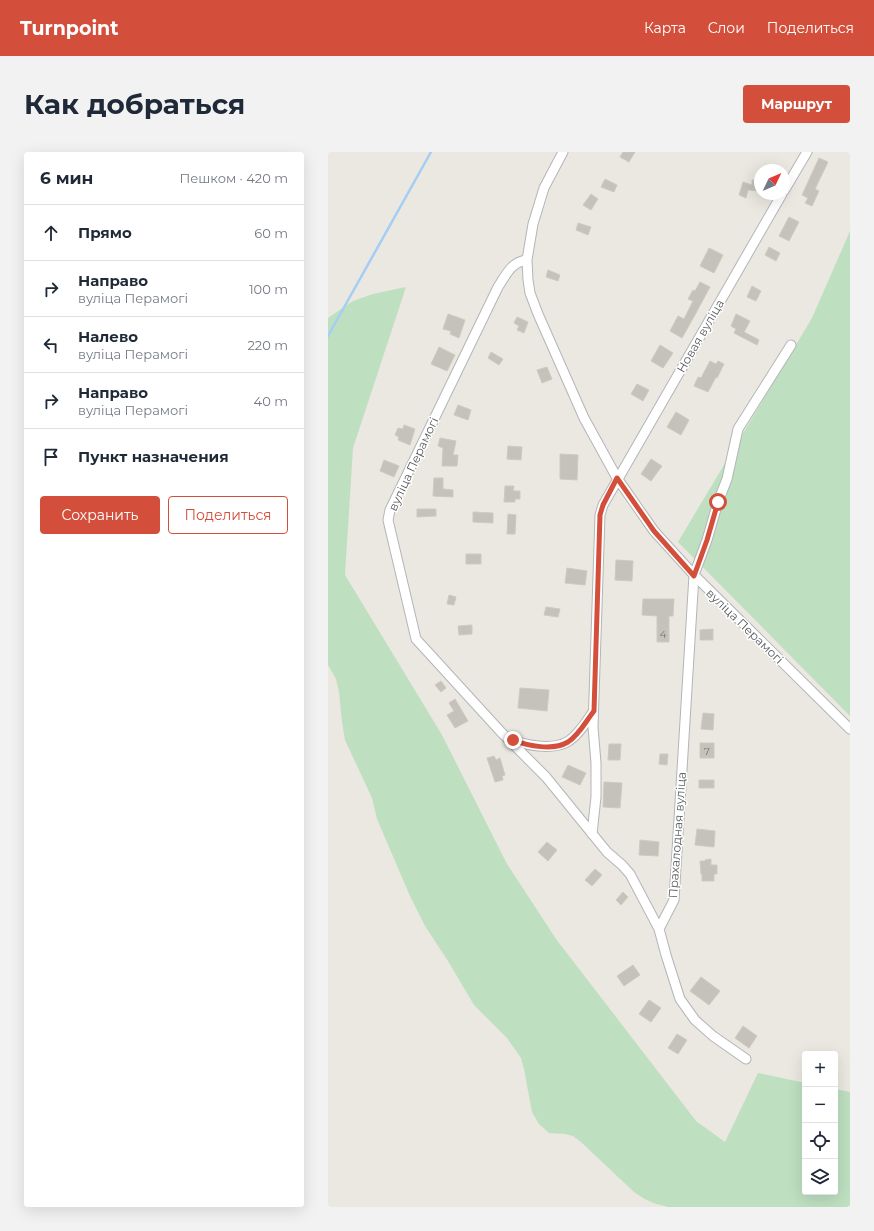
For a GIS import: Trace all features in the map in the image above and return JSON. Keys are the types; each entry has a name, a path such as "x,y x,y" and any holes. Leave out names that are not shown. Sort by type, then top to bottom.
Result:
{"street":[{"name":"вуліца Перамогі","path":"563,152 544,188 533,224 526,260 530,293 584,418 617,478 654,531 694,576 850,729"},
{"path":"790,180 806,152"},
{"name":"Новая вуліца","path":"617,478 779,200"},
{"name":"вуліца Перамогі","path":"526,260 515,264 508,271 498,287 390,510 388,520 416,639 501,732 546,777 607,852 630,874 659,929"},
{"name":"Прахалодная вуліца","path":"659,929 674,900 694,576 727,479 738,429 790,345"},
{"path":"592,834 596,797 596,763 593,727 600,515 603,505 617,478"},
{"name":"вуліца Перамогі","path":"501,732 513,740 525,744 539,746 556,745 567,742 576,734 594,711"},
{"path":"659,929 680,999 695,1020 713,1036 746,1059"}],"green space":[{"path":"850,231 850,716 678,542 812,318"},
{"path":"406,287 353,448 345,575 442,735 507,864 556,939 696,1121 725,1142 758,1073 802,1082 802,1195 838,1195 838,1090 850,1092 850,1207 668,1207 643,1198 634,1192 573,1136 549,1133 539,1124 532,1112 521,1058 507,1038 474,1005 425,926 410,896 377,819 372,798 345,740 339,692 336,679 328,665 328,318 353,301 373,294"}],"building":[{"path":"623,152 635,152 629,162 620,157"},
{"path":"819,158 828,162 815,189 819,191 812,206 805,203 808,198 802,195"},
{"path":"605,179 617,185 614,192 601,187"},
{"path":"752,180 754,180 754,190 748,190 746,198 739,195 743,182 752,185"},
{"path":"591,194 598,199 591,210 583,205"},
{"path":"789,217 799,222 789,241 779,236"},
{"path":"578,223 591,227 588,235 576,230"},
{"path":"769,247 780,253 776,261 765,255"},
{"path":"709,248 723,255 714,273 700,266"},
{"path":"548,270 560,275 558,281 546,277"},
{"path":"700,282 710,287 682,338 670,331 678,316 684,319 693,301 688,299"},
{"path":"752,286 761,291 756,301 747,297"},
{"path":"448,314 465,320 459,338 450,334 451,331 443,329"},
{"path":"736,314 750,321 744,332 759,340 757,345 734,333 736,329 731,326"},
{"path":"517,317 528,322 524,333 517,330 519,326 514,323"},
{"path":"660,345 673,353 663,368 651,361"},
{"path":"439,347 455,355 447,371 431,364"},
{"path":"491,352 503,359 499,365 488,358"},
{"path":"710,361 716,364 718,361 724,364 708,392 694,386 698,377 701,378"},
{"path":"547,367 552,379 542,383 537,370"},
{"path":"637,384 649,390 643,401 631,394"},
{"path":"458,405 471,410 468,420 454,415"},
{"path":"676,412 689,420 681,435 667,427"},
{"path":"404,425 415,429 410,445 398,440 399,437 395,435 398,428 403,429"},
{"path":"440,438 456,441 453,455 458,455 457,466 442,466 443,448 438,446"},
{"path":"508,446 522,447 521,460 507,459"},
{"path":"560,454 578,455 577,480 560,479"},
{"path":"651,459 662,466 651,481 641,474"},
{"path":"384,460 399,466 394,477 380,471"},
{"path":"434,478 443,478 443,489 453,490 453,497 433,496"},
{"path":"505,486 514,486 513,491 520,491 520,499 515,499 515,502 504,502"},
{"path":"417,509 436,509 436,516 417,517"},
{"path":"473,512 493,513 493,523 473,522"},
{"path":"508,514 516,515 515,534 507,534"},
{"path":"466,554 481,554 481,564 466,564"},
{"path":"616,560 633,561 632,581 615,580"},
{"path":"567,568 587,571 585,585 565,583"},
{"path":"449,595 456,597 454,605 447,604"},
{"path":"643,599 674,599 673,616 669,616 669,642 657,642 657,616 642,615"},
{"path":"546,607 560,609 558,617 544,615"},
{"path":"472,625 472,634 459,635 458,626"},
{"path":"713,629 713,640 700,640 700,630"},
{"path":"441,681 446,688 441,692 435,685"},
{"path":"520,688 549,690 547,711 518,708"},
{"path":"455,699 468,721 455,728 447,715 454,711 449,703"},
{"path":"703,713 714,714 713,730 701,729"},
{"path":"700,743 714,743 714,758 700,758"},
{"path":"609,744 621,744 620,760 608,760"},
{"path":"660,754 668,754 667,765 659,764"},
{"path":"494,756 496,760 500,758 505,775 502,776 503,780 495,782 487,758"},
{"path":"568,765 586,773 580,785 562,777"},
{"path":"699,780 714,780 714,788 699,788"},
{"path":"604,782 622,783 620,808 603,807"},
{"path":"697,829 715,831 714,847 695,845"},
{"path":"640,840 659,842 658,856 639,855"},
{"path":"547,842 557,850 548,861 538,852"},
{"path":"711,859 711,865 717,865 717,874 714,874 714,881 702,881 700,861"},
{"path":"595,869 602,875 592,886 585,880"},
{"path":"623,892 628,897 621,905 616,900"},
{"path":"633,965 640,975 624,986 617,976"},
{"path":"701,977 720,991 709,1005 690,991"},
{"path":"649,1000 661,1008 651,1022 639,1014"},
{"path":"743,1026 757,1036 749,1048 735,1038"},
{"path":"677,1034 687,1040 678,1054 668,1048"}],"waterway":[{"path":"328,336 431,152"}],"route":[{"path":"513,740 539,746 556,745 567,742 576,734 594,711 600,515 603,505 617,478 654,531 694,576 707,540 718,502"}]}
